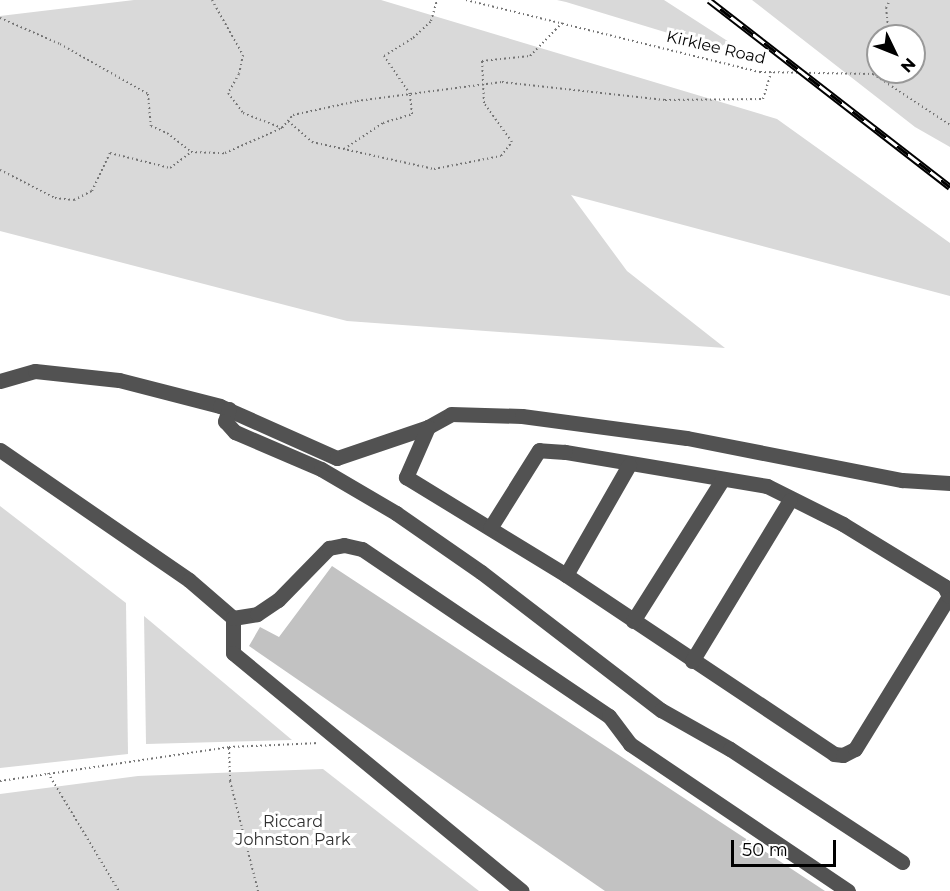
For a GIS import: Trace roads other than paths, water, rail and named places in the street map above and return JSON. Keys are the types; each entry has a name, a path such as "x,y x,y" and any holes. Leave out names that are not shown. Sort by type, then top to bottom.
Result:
{"lane":[{"path":"0,381 35,370 119,380 229,409 337,458 428,427 451,414 522,416 687,438 902,480 950,483"},
{"path":"229,409 225,421 235,432 321,469 396,513 472,566 661,710 730,748 902,862"},
{"path":"428,427 406,477 566,575 834,754 843,755 855,749 899,681 949,596 944,586 843,524 790,500 767,486 745,480 722,480 539,450 490,528"},
{"path":"0,450 189,580 233,618 233,653 337,743 522,891"},
{"path":"566,575 629,465"},
{"path":"633,621 722,480"},
{"path":"692,661 790,500"},
{"path":"233,618 257,614 278,600 329,548 344,545 362,549 609,716 630,744 848,891"}],"railway":[{"path":"709,0 950,187"}],"park label":[{"name":"Riccard Johnston Park","path":"293,831"}]}
